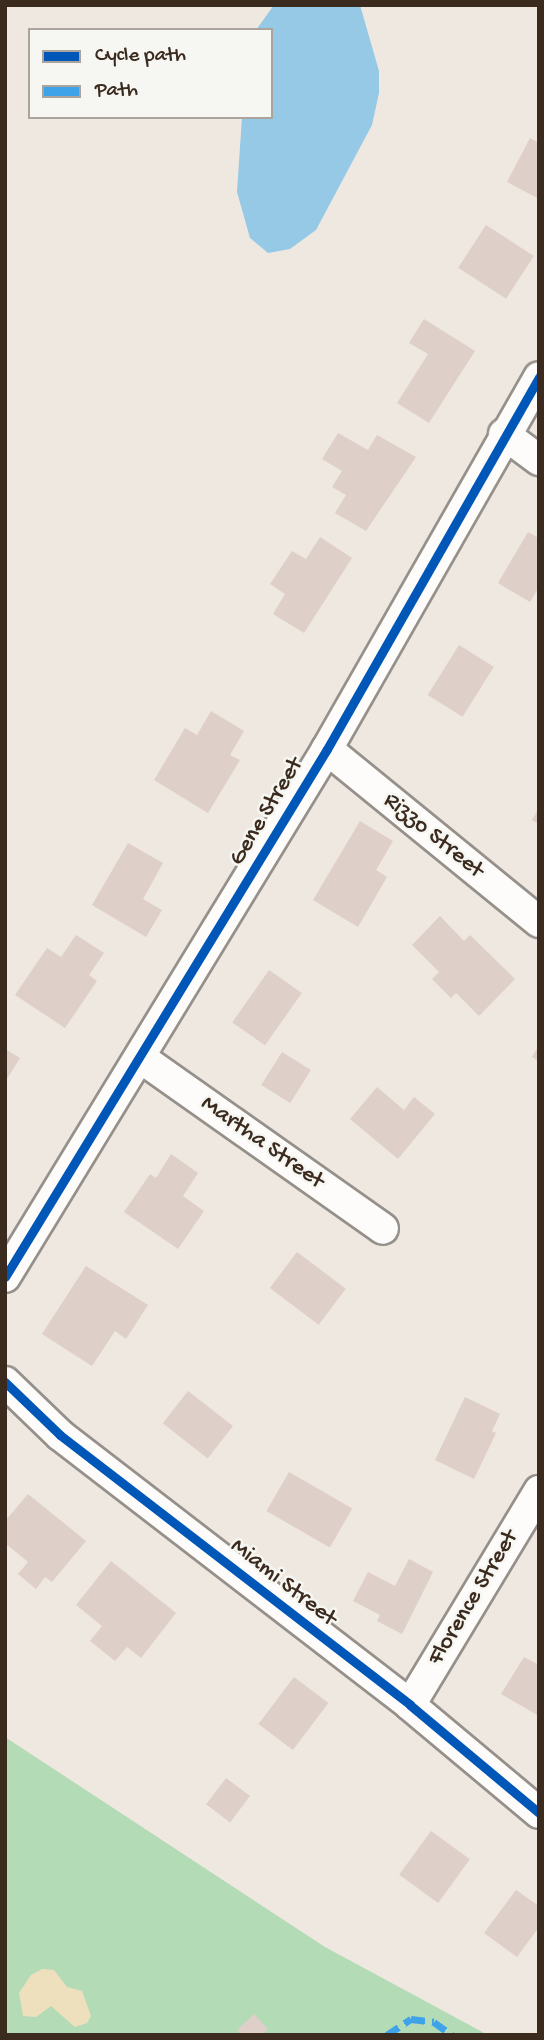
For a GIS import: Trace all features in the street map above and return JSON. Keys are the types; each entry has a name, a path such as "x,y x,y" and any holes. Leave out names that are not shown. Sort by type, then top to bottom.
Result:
{"street":[{"name":"Gene Street","path":"10,1268 141,1058 327,749 504,434 539,377"},
{"path":"504,434 539,460"},
{"name":"Rizzo Street","path":"327,749 539,922"},
{"name":"Martha Street","path":"141,1058 383,1228"},
{"name":"Miami Street","path":"5,1382 60,1435 410,1704 539,1813"},
{"name":"Florence Street","path":"410,1704 539,1491"}],"green space":[{"path":"5,1737 325,1947 488,2035 5,2035"}],"sand":[{"path":"42,1969 54,1970 67,1987 82,1991 91,2016 87,2023 75,2027 51,2006 36,2017 23,2016 19,1993 31,1975"}],"water":[{"path":"274,5 360,5 379,71 379,93 372,125 316,230 290,249 268,253 250,238 237,192 242,119 273,119 273,28 257,28"}],"building":[{"path":"530,138 539,143 539,199 507,182"},
{"path":"486,225 534,256 506,299 458,268"},
{"path":"424,319 475,351 429,423 397,403 428,354 409,343"},
{"path":"338,433 368,450 377,435 416,457 366,531 335,513 346,495 332,487 342,471 322,459"},
{"path":"528,532 539,538 539,587 530,602 498,583"},
{"path":"320,537 352,558 304,633 273,614 285,594 270,584 292,551 306,559"},
{"path":"459,645 494,667 463,717 428,695"},
{"path":"211,711 244,731 230,755 240,760 208,813 154,780 185,728 197,735"},
{"path":"539,808 539,824 532,820"},
{"path":"360,821 393,841 376,870 387,877 358,927 313,900"},
{"path":"128,843 163,863 143,899 162,910 146,937 92,905"},
{"path":"440,916 464,941 470,935 515,979 479,1016 456,993 451,998 432,979 439,972 412,945"},
{"path":"76,935 104,953 89,975 97,981 65,1028 15,995 47,948 61,957"},
{"path":"269,970 302,993 265,1045 232,1022"},
{"path":"539,1045 539,1061 532,1057"},
{"path":"5,1049 20,1058 5,1082"},
{"path":"282,1052 311,1070 290,1103 261,1085"},
{"path":"377,1087 404,1110 414,1097 435,1114 398,1159 350,1119"},
{"path":"171,1154 198,1173 183,1196 204,1211 178,1249 124,1212 150,1174 156,1178"},
{"path":"297,1252 346,1289 319,1325 270,1288"},
{"path":"86,1266 148,1305 126,1339 115,1331 92,1366 42,1334"},
{"path":"188,1391 233,1426 208,1458 163,1423"},
{"path":"465,1397 500,1414 492,1431 496,1433 474,1479 435,1460"},
{"path":"289,1472 352,1508 330,1547 266,1511"},
{"path":"28,1494 86,1541 52,1582 45,1577 36,1589 18,1574 28,1562 5,1543 5,1521"},
{"path":"409,1559 433,1572 402,1634 377,1621 380,1615 353,1601 368,1572 395,1586"},
{"path":"111,1561 176,1613 141,1658 127,1647 115,1661 90,1641 102,1626 76,1605"},
{"path":"524,1657 539,1665 539,1716 501,1694"},
{"path":"294,1677 328,1703 293,1750 258,1724"},
{"path":"226,1778 250,1796 230,1822 206,1804"},
{"path":"431,1831 470,1859 438,1903 399,1875"},
{"path":"516,1890 539,1906 539,1927 517,1957 484,1933"},
{"path":"254,2014 268,2029 262,2035 242,2035 237,2030"}],"marked path":[{"path":"387,2035 411,2019 434,2022 452,2035"}],"cycle path":[{"path":"5,1277 327,749 539,377"},
{"path":"5,1382 60,1435 410,1705 539,1813"}]}
